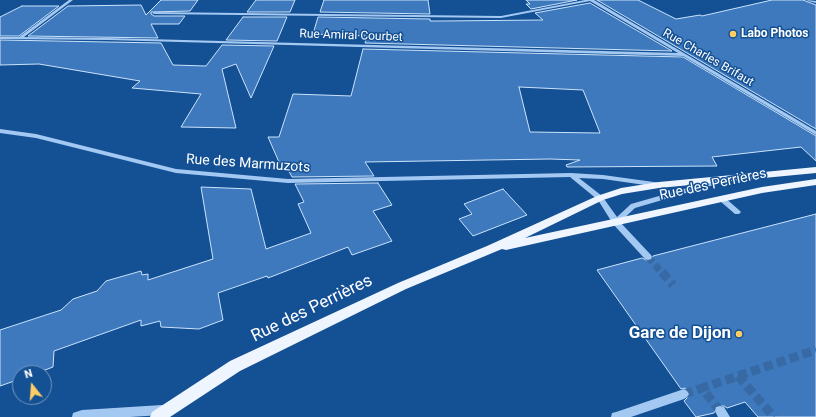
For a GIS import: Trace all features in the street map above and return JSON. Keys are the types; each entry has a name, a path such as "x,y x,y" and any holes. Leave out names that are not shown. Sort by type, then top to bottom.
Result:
{"main road":[{"name":"Rue des Perrières","path":"162,413 235,366 402,286 491,250 600,198 621,191 659,185 816,170"},
{"name":"Rue des Perrières","path":"491,250 762,190 816,182"}],"street":[{"path":"20,38 71,0"},
{"path":"154,13 501,17 591,0"},
{"name":"Rue Charles Brifaut","path":"591,0 816,132"},
{"path":"809,0 816,2"},
{"name":"Rue Amiral Courbet","path":"0,38 108,39 683,55"},
{"name":"Rue des Marmuzots","path":"0,131 64,142 176,171 288,181 571,175 603,177 659,185"},
{"path":"571,175 600,198 616,222 648,257"},
{"name":"Rue des Perrières","path":"616,222 633,206 732,177"},
{"path":"722,199 737,212"},
{"path":"616,417 684,394"},
{"path":"77,417 82,415 162,413"}],"building":[{"path":"161,0 198,0 190,11 151,12 154,16 185,16 179,24 151,24 158,38 28,36 68,6 141,5 146,15"},
{"path":"256,0 295,0 290,12 247,12"},
{"path":"324,0 428,0 430,14 320,12"},
{"path":"526,0 577,0 531,9 526,4 530,4"},
{"path":"597,0 638,0 676,19 700,15 702,16 772,0 803,0 816,5 816,129"},
{"path":"590,3 672,51 365,43 367,36 313,34 318,17 430,19 430,21 543,20 535,13"},
{"path":"22,6 59,6 19,36 0,36 0,17"},
{"path":"243,17 287,17 277,41 226,40"},
{"path":"0,40 161,43 173,65 206,66 222,45 274,46 251,98 236,64 222,69 236,128 181,127 201,94 132,88 140,81 39,64 0,65"},
{"path":"363,49 683,57 816,136 816,161 801,147 712,157 717,166 567,167 566,165 580,160 550,159 365,162 374,176 292,177 284,162 279,162 268,137 279,137 293,94 351,96","holes":["519,87 583,90 600,133 530,132"]},
{"path":"378,183 392,205 373,211 392,241 352,255 348,247 268,278 267,276 218,293 223,320 199,329 161,327 160,321 141,326 141,320 54,351 52,367 52,365 12,365 12,382 0,386 0,330 61,310 73,299 97,291 106,281 141,271 142,275 148,274 148,280 213,259 201,187 251,189 266,249 311,233 298,204 304,202 295,184"},
{"path":"503,189 527,215 473,236 459,219 472,214 464,204"},
{"name":"Gare de Dijon","path":"816,214 816,417 758,417 745,402 727,408 724,406 716,406 714,413 696,417 684,401 690,395 688,390 685,388 681,389 597,270 642,258 648,261 652,260 653,256"}],"tunnel":[{"path":"648,257 662,273"},
{"path":"662,272 673,285"},
{"path":"738,376 816,350"},
{"path":"702,388 738,376"},
{"path":"738,376 774,417"},
{"path":"684,394 702,388"},
{"path":"702,388 720,411"}],"place":[{"name":"Labo Photos","path":"733,34"},
{"name":"Gare de Dijon","path":"739,334"}]}
